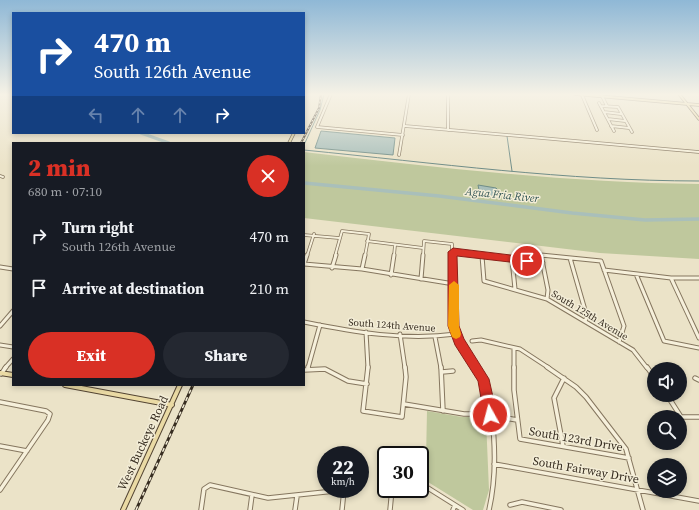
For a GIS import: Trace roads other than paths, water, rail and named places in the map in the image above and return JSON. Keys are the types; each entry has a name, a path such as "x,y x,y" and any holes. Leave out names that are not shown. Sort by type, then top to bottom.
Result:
{"main road":[{"path":"0,373 12,375"},
{"path":"70,386 172,405"},
{"name":"West Buckeye Road","path":"123,510 180,386"}],"street":[{"path":"321,118 317,127 403,135"},
{"path":"399,155 406,118"},
{"path":"448,118 448,130"},
{"path":"592,118 597,130"},
{"path":"614,131 608,119 625,120 632,132"},
{"path":"405,126 699,152"},
{"path":"611,126 629,128"},
{"path":"332,268 342,231 369,234 362,269"},
{"path":"305,235 314,234 340,238"},
{"path":"305,261 314,234"},
{"path":"367,241 423,248"},
{"path":"421,279 424,241 452,244 454,284 453,326 456,334 484,379 487,391 494,464 494,484 489,510"},
{"path":"391,275 395,245"},
{"path":"453,252 542,263"},
{"path":"547,299 548,290 541,255 601,261 624,326 619,342"},
{"name":"South 125th Avenue","path":"482,256 484,281 547,299 619,342 638,355 647,367"},
{"path":"570,258 587,317 584,321"},
{"path":"512,259 515,289"},
{"path":"305,264 332,268 362,269 391,275 454,284"},
{"path":"0,267 12,269"},
{"path":"604,270 671,278 699,278"},
{"path":"636,274 664,341 699,348"},
{"path":"671,278 699,338"},
{"path":"0,326 12,312"},
{"name":"South 124th Avenue","path":"305,322 353,332 435,337 456,334"},
{"path":"308,369 320,325"},
{"path":"366,332 367,384 363,411 402,417 406,377 400,334"},
{"path":"435,337 442,372 443,411"},
{"path":"472,340 481,340 520,349 564,378 586,397 622,442 629,458 644,510"},
{"path":"0,345 12,347"},
{"path":"514,348 514,390 517,420"},
{"path":"0,373 12,359"},
{"path":"305,370 326,369 348,381 367,384"},
{"path":"442,372 453,371"},
{"path":"562,446 554,398 564,378"},
{"path":"695,378 699,380"},
{"path":"671,402 681,417 699,417"},
{"path":"0,403 46,411 50,414 27,452 0,490"},
{"name":"South 123rd Drive","path":"404,404 464,414 490,415 517,420 520,439 629,458"},
{"path":"0,446 27,452"},
{"name":"South Fairway Drive","path":"494,464 699,501"},
{"path":"201,510 204,488 210,485 252,495 273,498 344,490 342,510"},
{"path":"429,489 463,510"},
{"path":"250,510 252,495"},
{"path":"295,510 297,496"},
{"path":"390,510 391,498"},
{"path":"510,505 522,502 547,509 561,510"},
{"path":"453,510 455,505"}],"water":[{"path":"321,131 395,138 393,155 315,148"},
{"path":"478,185 496,188 499,191 496,192 495,196 489,197 479,190"}],"waterway":[{"path":"305,143 316,118"},
{"name":"Agua Fria River","path":"144,134 166,142"},
{"path":"507,136 512,171"},
{"path":"305,150 551,175 699,181"},
{"name":"Agua Fria River","path":"305,183 439,196 572,213 645,220 699,219"}],"railway":[{"path":"302,142 314,118"},
{"path":"136,510 193,386"}]}
